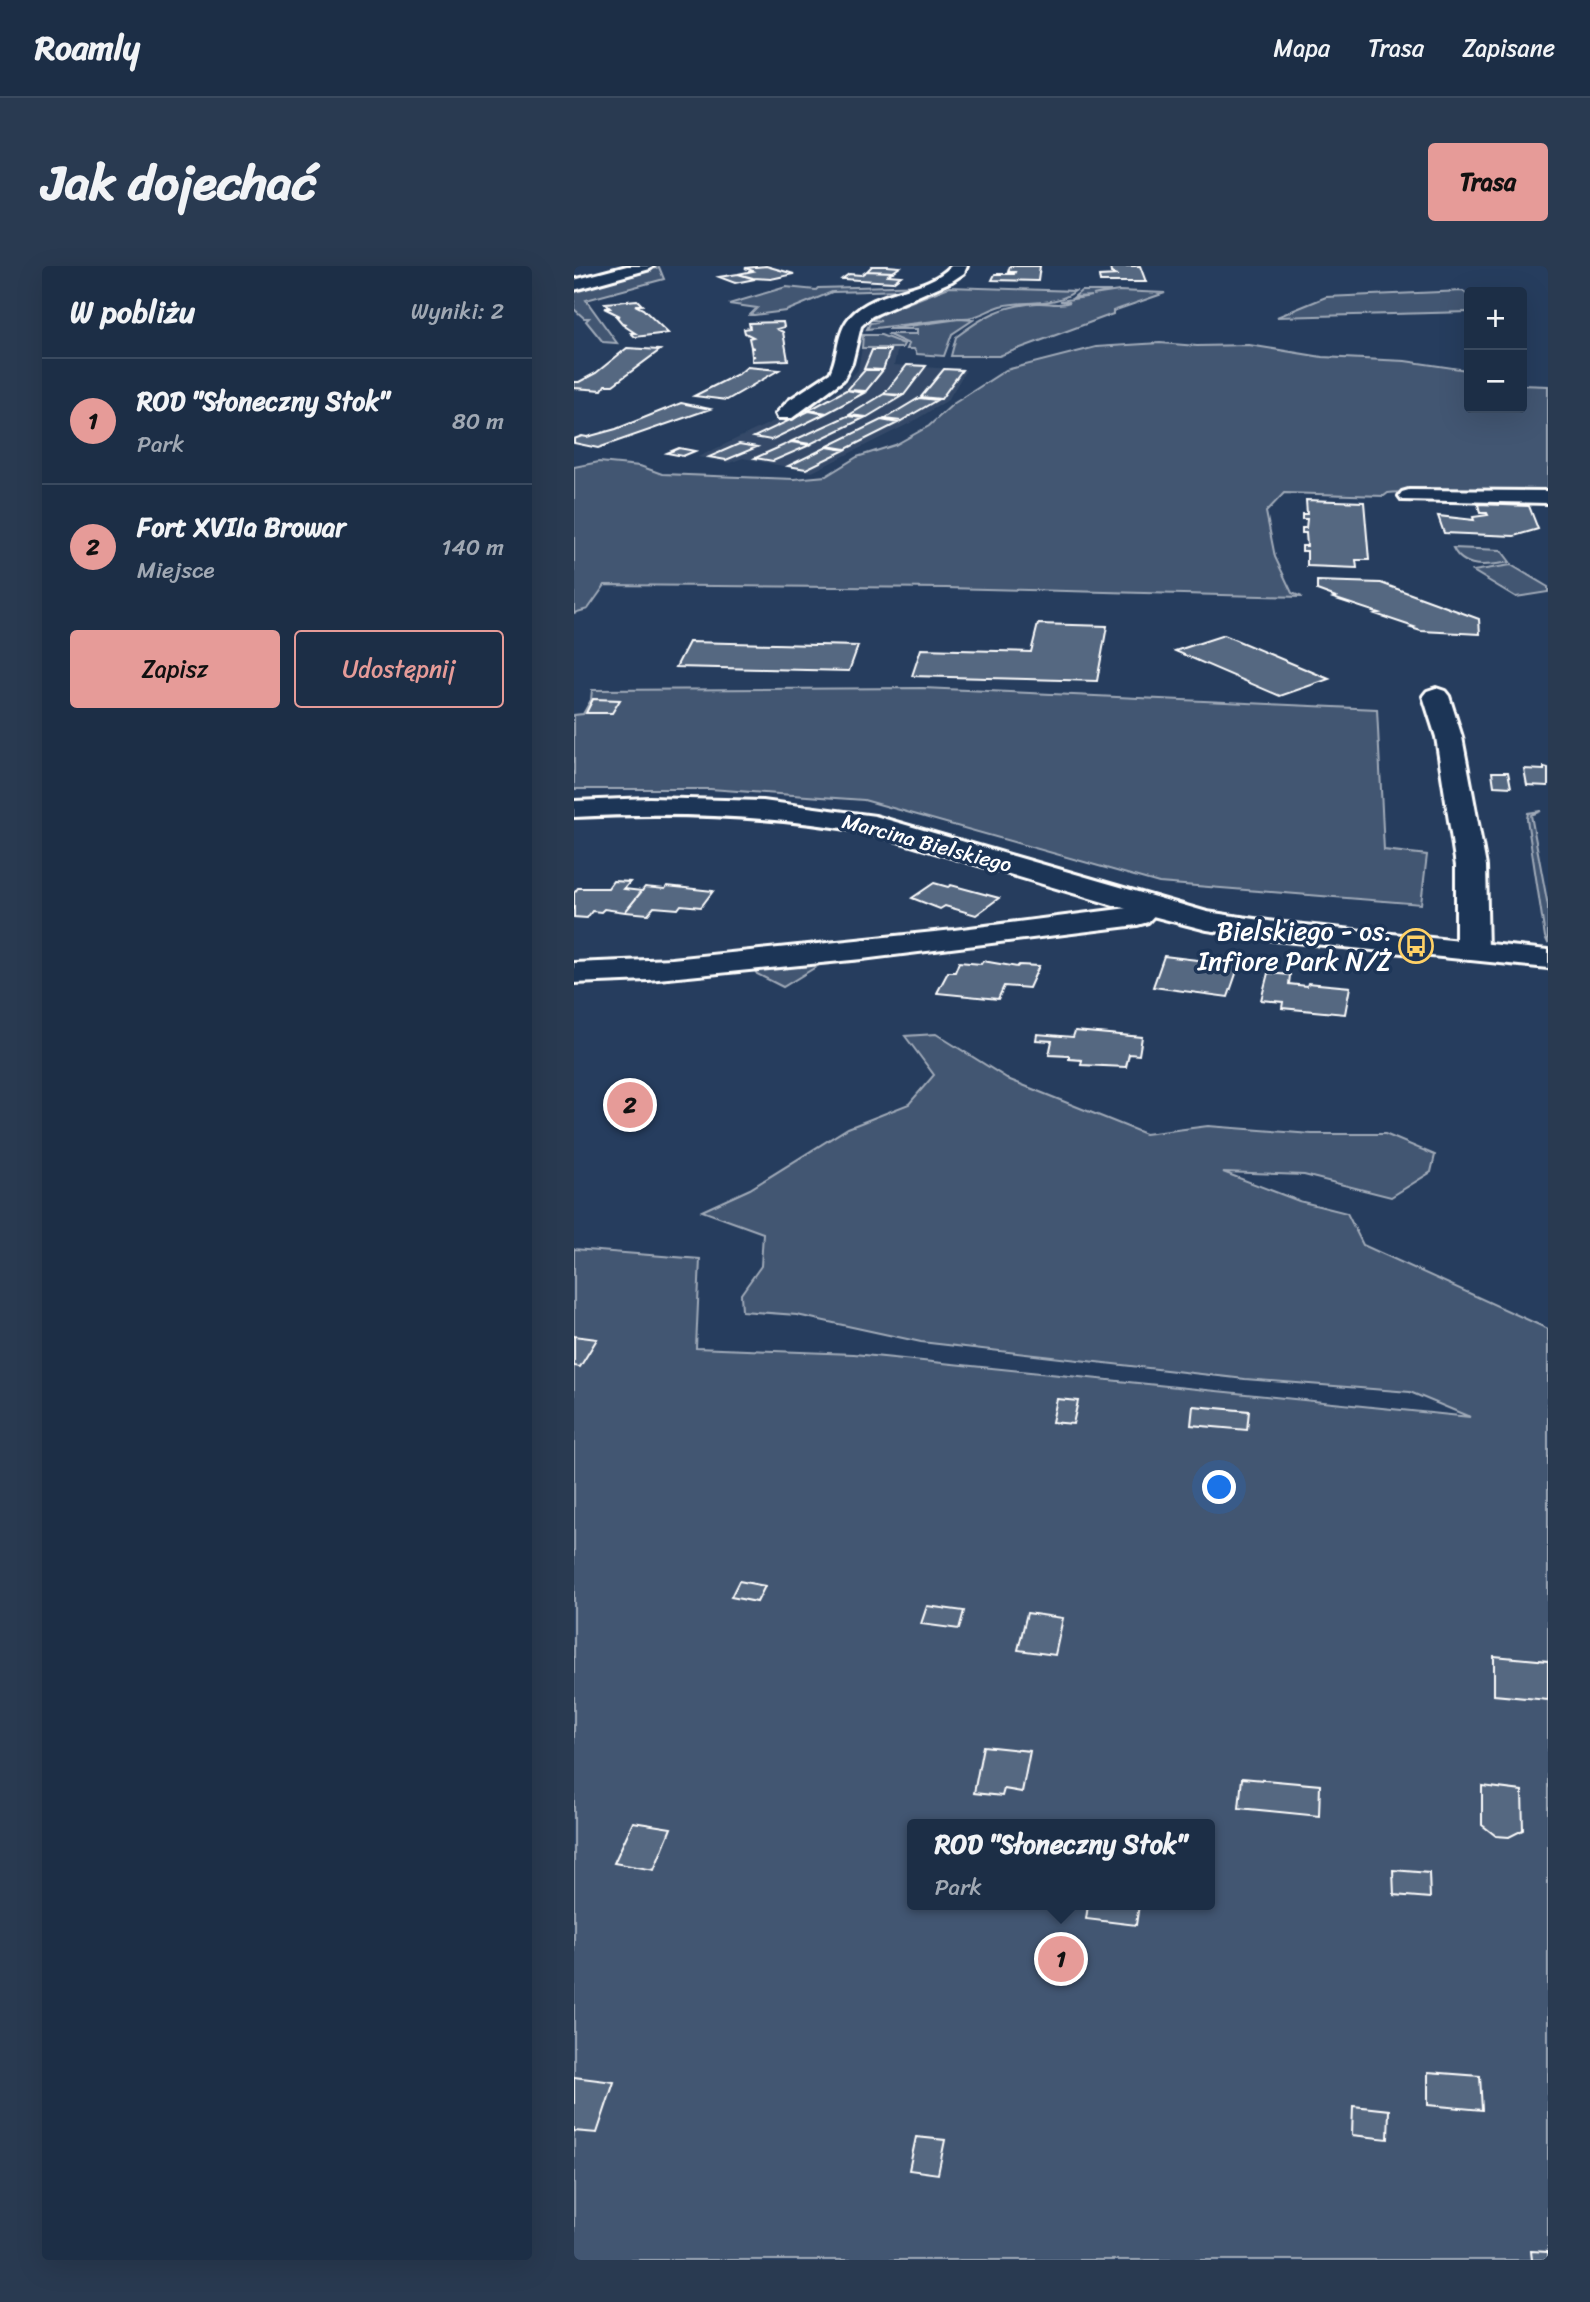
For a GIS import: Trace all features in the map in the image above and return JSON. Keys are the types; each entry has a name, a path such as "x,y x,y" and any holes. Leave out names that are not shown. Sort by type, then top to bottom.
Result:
{"street":[{"path":"574,285 645,266"},
{"path":"785,414 837,376 845,345 856,320 877,307 947,278 958,270 959,266"},
{"path":"1409,496 1548,498"},
{"path":"1436,696 1449,737 1471,866 1472,951"},
{"name":"Marcina Bielskiego","path":"574,809 689,807 840,818 875,825 1148,906 1208,920 1275,932 1548,959"},
{"path":"574,973 597,974 735,962 1025,933 1137,916 1148,906"}],"shaded area":[{"path":"659,267 664,279 586,300 617,343 603,342 586,321 589,318 584,318 574,309 574,291"},
{"path":"928,285 905,290 832,292 786,311 754,315 750,315 757,308 729,304 786,287 816,290"},
{"path":"949,287 1075,291 1059,299 1010,304 971,317 867,329 870,323 881,321 873,320 880,314"},
{"path":"1081,291 1111,291 1093,295 1119,291 1165,293 999,356 951,356 956,337 994,313 1024,304 1061,304 1070,302 1060,301 1092,296 1074,297"},
{"path":"1463,291 1464,312 1277,317 1326,297"},
{"path":"959,319 973,320 952,334 944,356 917,354 914,349 907,349 909,344 887,334 917,334 917,329 888,329"},
{"path":"863,335 881,335 904,344 902,348 862,348"},
{"path":"1160,343 1197,346 1249,345 1322,357 1405,361 1464,370 1464,413 1527,413 1527,385 1548,386 1548,489 1476,493 1399,492 1384,496 1284,493 1266,512 1275,557 1292,593 1302,597 946,588 605,585 588,609 574,613 574,467 599,462 640,466 662,474 794,479 826,476 857,457 895,445 929,426 953,404 1006,370 1096,347"},
{"path":"862,348 898,348 894,365 966,370 948,400 912,422 812,472 743,458 729,463 698,457 840,390 858,370"},
{"path":"1453,548 1501,550 1510,562 1478,565 1464,560"},
{"path":"1511,565 1548,587 1548,592 1516,597 1473,571"},
{"path":"923,688 1377,709 1384,850 1427,855 1421,904 1159,883 864,800 710,789 574,789 574,715 583,714 591,700 592,690"},
{"path":"1541,811 1531,815 1548,906 1548,943 1527,819 1528,813"},
{"path":"829,959 783,987 755,971 758,968"},
{"path":"936,1034 1010,1080 1145,1134 1208,1126 1312,1134 1385,1134 1435,1155 1431,1172 1391,1197 1304,1175 1223,1172 1299,1201 1347,1213 1363,1245 1548,1329 1548,2260 574,2260 574,1249 700,1259 696,1348 854,1354 1470,1417 1410,1392 1245,1379 921,1342 797,1315 742,1311 741,1294 761,1266 763,1233 702,1211 750,1189 848,1128 909,1104 934,1075 905,1036"}],"building":[{"path":"766,266 794,274 771,279 738,274 753,271 745,268"},
{"path":"872,266 900,267 893,272 867,271"},
{"path":"1010,266 1040,266 1038,281 992,280 995,274 1014,274 1015,272 1008,272"},
{"path":"1110,266 1140,266 1146,282 1100,282 1099,276 1118,275 1111,273"},
{"path":"867,271 892,272 888,275 901,276 893,282 842,279 849,274 861,275"},
{"path":"738,274 755,279 735,283 719,277"},
{"path":"637,300 642,305 635,305 643,309 668,333 635,337 631,333 635,333 623,325 627,324 622,323 616,316 620,316 604,308 610,308 605,303"},
{"path":"783,322 784,327 777,329 783,332 788,360 752,361 755,356 752,356 751,348 754,348 751,347 749,338 753,337 745,333 744,329 750,328 749,323"},
{"path":"627,348 660,350 613,385 605,385 602,390 574,388 574,382 596,373"},
{"path":"872,350 890,350 883,370 864,369"},
{"path":"907,365 926,366 904,395 884,394"},
{"path":"747,367 779,370 727,400 694,396 740,373"},
{"path":"944,369 962,370 941,399 921,397"},
{"path":"865,370 883,370 866,391 847,390"},
{"path":"846,390 864,393 827,413 809,410"},
{"path":"884,394 902,396 867,417 849,415"},
{"path":"919,398 937,400 901,421 884,419"},
{"path":"681,403 710,409 598,448 574,443 574,439 582,436 616,429"},
{"path":"809,411 825,414 771,440 754,437"},
{"path":"847,416 864,418 810,444 792,441"},
{"path":"881,420 898,423 846,449 828,446"},
{"path":"791,442 810,445 773,461 755,458"},
{"path":"739,444 757,447 726,460 709,457"},
{"path":"827,447 845,450 806,469 788,466"},
{"path":"679,448 695,451 683,456 667,453"},
{"path":"1306,500 1364,502 1369,560 1356,560 1357,568 1307,566 1307,551 1302,551 1302,546 1307,546 1306,533 1302,533 1302,528 1306,528 1307,519 1302,519 1302,514 1307,514"},
{"path":"1478,504 1529,506 1538,529 1514,536 1444,533 1438,516 1474,520 1473,517 1488,515 1480,513"},
{"path":"1317,581 1381,583 1479,619 1480,634 1421,631 1411,628 1414,627 1317,590"},
{"path":"1038,624 1107,626 1097,681 912,676 921,649 1031,652"},
{"path":"1224,635 1329,679 1280,696 1175,651"},
{"path":"689,642 858,646 849,671 676,667"},
{"path":"593,699 620,700 612,713 586,713"},
{"path":"1544,767 1548,768 1548,786 1527,785 1524,769 1544,770"},
{"path":"1492,772 1508,772 1511,787 1494,786"},
{"path":"613,881 630,882 624,889 642,891 625,912 604,909 601,912 592,911 587,918 574,917 574,893 578,888 608,888"},
{"path":"934,883 999,898 976,915 945,906 940,909 912,898"},
{"path":"667,886 713,891 701,907 654,907 648,914 625,912 645,887 665,889"},
{"path":"1164,956 1239,965 1228,997 1153,987"},
{"path":"983,961 1017,967 1039,966 1029,988 1004,986 998,999 937,993 948,972 955,972 959,962 981,964"},
{"path":"1268,973 1290,975 1289,984 1350,987 1345,1014 1282,1008 1283,1002 1261,1000"},
{"path":"1075,1031 1142,1037 1139,1055 1129,1054 1126,1067 1081,1065 1082,1060 1049,1055 1052,1041 1036,1040 1037,1034 1073,1037"},
{"path":"574,1336 597,1339 580,1367 574,1366"},
{"path":"1057,1399 1078,1401 1073,1424 1052,1422"},
{"path":"1193,1406 1249,1411 1247,1430 1191,1425"},
{"path":"739,1581 765,1586 757,1602 731,1597"},
{"path":"927,1606 964,1611 959,1629 921,1624"},
{"path":"1027,1613 1063,1618 1055,1655 1018,1650"},
{"path":"1494,1656 1548,1661 1548,1700 1494,1695"},
{"path":"983,1746 1030,1751 1022,1792 1004,1789 1002,1796 974,1793"},
{"path":"1242,1778 1320,1785 1319,1816 1239,1808"},
{"path":"1482,1786 1522,1791 1523,1830 1509,1837 1496,1836 1482,1825"},
{"path":"633,1822 671,1828 654,1870 614,1863"},
{"path":"1393,1870 1429,1873 1430,1898 1394,1895"},
{"path":"1087,1910 1138,1910 1136,1925 1086,1919"},
{"path":"1428,2072 1480,2076 1482,2110 1428,2105"},
{"path":"574,2077 614,2082 597,2133 574,2131"},
{"path":"1353,2106 1389,2110 1388,2139 1352,2135"},
{"path":"916,2137 945,2140 938,2174 909,2170"},
{"path":"1531,2251 1548,2252 1548,2260 1532,2260"}],"place":[{"name":"Bielskiego - os. Infiore Park N/Ż","path":"1416,946"},
{"name":"Fort XVIIa Browar","path":"630,1105"},
{"name":"ROD \"Słoneczny Stok\"","path":"1061,1959"}]}
